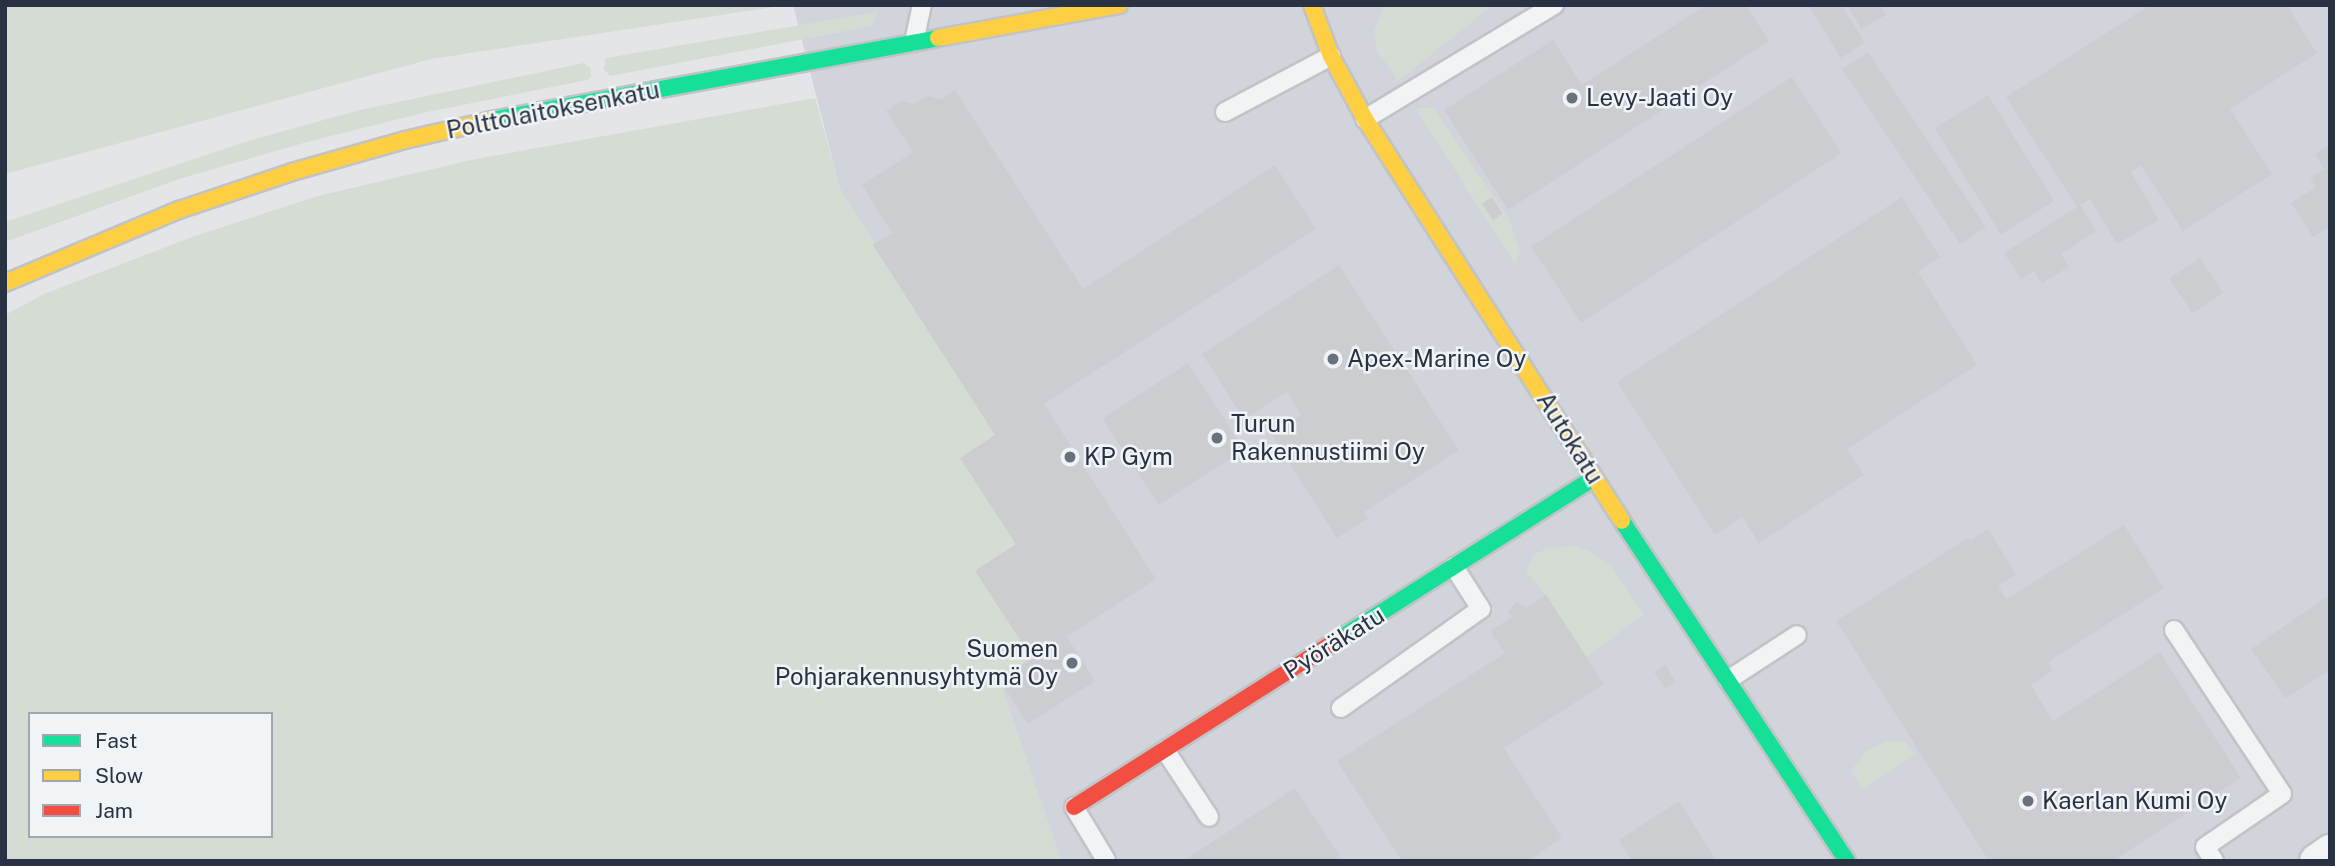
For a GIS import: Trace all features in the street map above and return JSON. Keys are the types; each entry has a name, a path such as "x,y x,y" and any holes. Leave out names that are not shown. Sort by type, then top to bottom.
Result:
{"street":[{"name":"Polttolaitoksenkatu","path":"5,283 179,211 292,172 405,140 512,116 1119,5"},
{"name":"Autokatu","path":"1312,5 1331,55 1365,118 1594,478 1847,861"},
{"name":"Pyöräkatu","path":"1074,807 1594,478"},
{"path":"2317,861 2330,852"}],"lane":[{"path":"914,42 922,5"},
{"path":"1365,118 1554,5"},
{"path":"1225,112 1331,55"},
{"path":"1341,708 1481,609 1454,567"},
{"path":"2174,630 2282,794 2205,847 2214,861"},
{"path":"1728,680 1797,635"},
{"path":"1165,750 1209,817"},
{"path":"1074,807 1106,860"}],"shaded area":[{"path":"5,5 787,5 431,59 5,174"},
{"path":"793,5 2330,5 2330,861 1061,861 999,679 1031,658 975,571 960,458 995,435 840,189"},
{"path":"1384,5 1493,5 1398,81 1377,50 1374,31"},
{"path":"878,12 873,26 610,76 604,69 606,58"},
{"path":"584,63 591,69 591,77 587,80 427,112 307,142 179,179 5,242 5,222 251,140 360,110"},
{"path":"815,98 840,189 995,435 960,458 1016,544 975,571 1032,658 999,679 1061,861 5,861 5,315 44,294 192,237 318,196 471,160"},
{"path":"1433,107 1509,219 1520,251 1515,264 1416,109"},
{"path":"1573,546 1591,552 1611,566 1644,614 1586,657 1546,595 1526,572 1533,555 1548,548"},
{"path":"1887,741 1905,742 1915,754 1863,788 1851,771 1865,752"}],"building":[{"name":"Levy-Jaati Oy","path":"1706,5 1746,5 1769,41 1508,210 1444,110 1553,40 1582,85"},
{"path":"1808,5 1841,5 1865,42 1841,58"},
{"path":"1847,5 1880,5 1886,15 1861,29"},
{"path":"2150,5 2287,5 2317,53 2230,109 2272,174 2183,231 2141,166 2131,172 2159,220 2117,244 2090,199 2080,205 2096,231 2061,254 2069,267 2042,283 2034,271 2021,279 2004,253 2077,207 2006,97"},
{"path":"1868,52 1986,227 1960,244 1842,69"},
{"path":"1792,77 1842,153 1581,323 1531,246"},
{"path":"955,90 1083,289 1275,165 1316,229 1044,404 1156,579 1067,637 1095,681 1028,724 999,679 1032,658 975,571 1016,544 960,458 995,435 873,245 892,233 862,185 913,152 886,111 901,101 914,104 928,96 942,99"},
{"path":"1988,95 2054,201 2001,234 1935,128"},
{"path":"2330,145 2330,226 2313,237 2291,203 2316,187 2310,178 2324,169 2315,154"},
{"path":"1492,197 1503,214 1493,220 1482,204"},
{"path":"1902,197 1940,257 1918,272 1977,365 1847,449 1864,475 1759,543 1742,517 1715,535 1617,382"},
{"path":"2200,258 2223,293 2193,314 2169,279"},
{"name":"Apex-Marine Oy","path":"1339,265 1459,450 1364,512 1368,518 1337,538 1271,434 1301,415 1287,392 1244,419 1202,354"},
{"path":"1188,363 1244,449 1159,505 1102,419"},
{"path":"2124,525 2164,588 2048,662 2053,670 2031,685 2053,721 2160,652 2241,778 2113,861 1989,861 1836,621 1968,538 1970,541 1988,529 2016,574 1998,586 2007,599"},
{"path":"1546,595 1604,684 1504,748 1562,838 1528,861 1402,861 1337,761 1505,653 1490,631 1512,617 1508,613 1516,602 1526,608"},
{"path":"2330,595 2330,670 2285,698 2251,649"},
{"path":"1665,665 1676,682 1665,689 1654,672"},
{"path":"1295,788 1343,861 1183,861"},
{"path":"1679,801 1717,861 1632,861 1619,840"}],"traffic: fast":[{"path":"492,120 938,38"},
{"path":"1328,646 1594,478"},
{"path":"1622,521 1847,861"}],"traffic: slow":[{"path":"938,38 1119,5"},
{"path":"1312,5 1331,56 1365,119 1622,521"},
{"path":"5,283 179,210 292,172 405,140 492,120"}],"traffic: jam":[{"path":"1074,807 1328,646"}],"place":[{"name":"Levy-Jaati Oy","path":"1572,98"},
{"name":"Apex-Marine Oy","path":"1333,359"},
{"name":"Turun Rakennustiimi Oy","path":"1217,438"},
{"name":"KP Gym","path":"1070,457"},
{"name":"Suomen Pohjarakennusyhtymä Oy","path":"1072,663"},
{"name":"Kaerlan Kumi Oy","path":"2028,801"}]}
